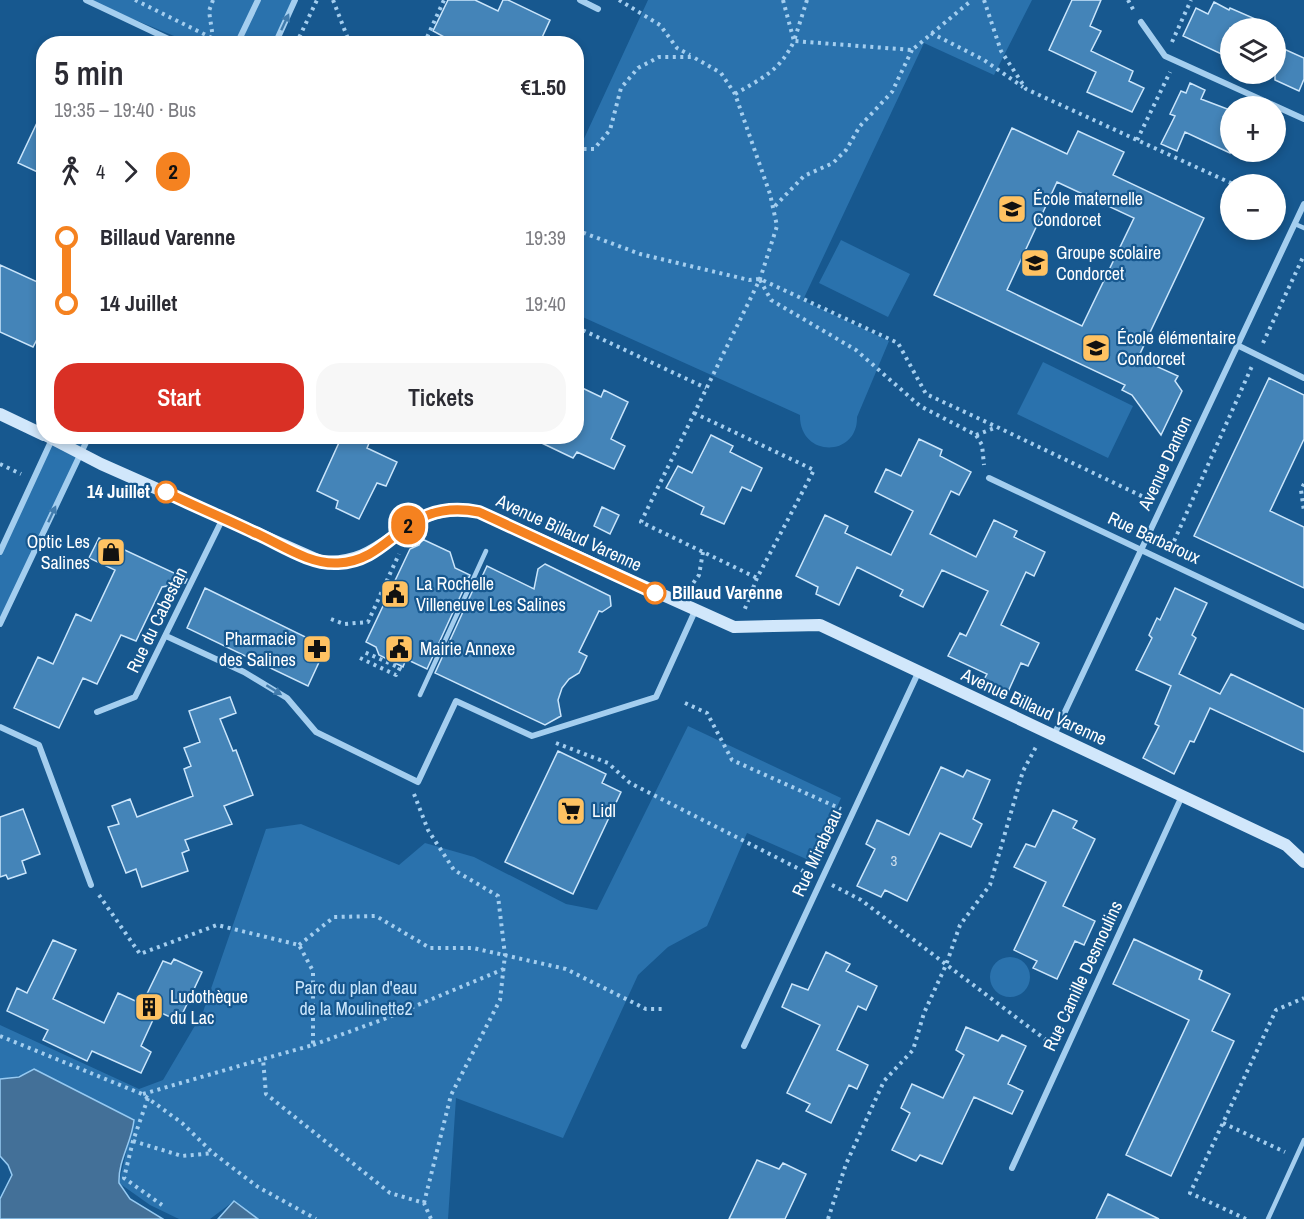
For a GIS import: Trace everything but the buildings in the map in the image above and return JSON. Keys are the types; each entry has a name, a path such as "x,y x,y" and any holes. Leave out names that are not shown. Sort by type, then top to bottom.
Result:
{"street":[{"path":"86,0 162,36"},
{"path":"241,36 258,0"},
{"path":"279,36 295,0"},
{"path":"580,0 598,9"},
{"path":"1141,22 1165,56 1304,119"},
{"name":"Avenue Danton","path":"1049,733 1141,548 1304,204"},
{"path":"1237,345 1304,378"},
{"name":"Avenue Billaud Varenne","path":"0,414 36,431"},
{"path":"0,552 46,444"},
{"name":"Avenue Billaud Varenne","path":"63,444 304,556 339,563 361,558 415,520 438,511 459,508 479,512 734,627 820,625 1286,845 1304,862"},
{"path":"0,624 85,444"},
{"name":"Rue Barbaroux","path":"989,478 1304,627"},
{"name":"Rue du Cabestan","path":"97,712 135,697 223,518"},
{"path":"166,636 244,672 287,698 316,732 418,782 456,701 532,736 656,697 695,611"},
{"name":"Rue Mirabeau","path":"744,1046 918,673"},
{"path":"0,727 39,745 91,885"},
{"name":"Rue Camille Desmoulins","path":"1012,1168 1182,796"}],"lane":[{"path":"1295,224 1304,228"},
{"path":"420,695 486,551"},
{"path":"1268,1219 1304,1140"}],"path":[{"path":"135,0 204,36"},
{"path":"205,0 212,2 209,11 213,36"},
{"path":"300,36 317,0"},
{"path":"333,0 347,36"},
{"path":"428,36 444,0"},
{"path":"619,0 660,25 677,48 721,73 735,94 774,207 777,226 760,279 641,522 757,578"},
{"path":"783,0 794,41"},
{"path":"735,94 770,74 785,59 794,41 807,0"},
{"path":"774,207 804,176 833,163 846,150 860,126 892,92 912,50 972,0"},
{"path":"984,0 1001,51 1026,89"},
{"path":"1165,56 1191,0"},
{"path":"931,33 984,60 1026,89 1220,178"},
{"path":"794,41 912,50"},
{"path":"584,149 594,149 610,130 621,88 638,68 659,57 693,57"},
{"path":"1137,140 1175,61"},
{"path":"584,233 639,254 749,280 760,279 898,343 926,394 1185,516"},
{"path":"1166,560 1304,255"},
{"path":"760,279 771,300 856,350 920,406 976,435 982,445 984,472 989,478"},
{"path":"584,331 706,388"},
{"path":"694,413 814,470 743,609 748,626"},
{"path":"976,435 997,427"},
{"path":"1304,483 1301,490 1304,511"},
{"path":"331,619 344,624 368,622 403,545 399,532"},
{"path":"676,602 699,574 703,552"},
{"path":"360,658 396,675 400,668 362,651"},
{"path":"685,703 707,713 732,760 852,814"},
{"path":"828,1219 846,1164 884,1081 913,1050 924,1013 946,965 960,925 990,885 1023,771 1049,733"},
{"path":"413,792 428,830 454,870 498,896 505,955 500,1000 450,1095 424,1203 431,1219"},
{"path":"91,885 140,954 217,925 299,945 313,971 313,1045"},
{"path":"299,945 334,917 376,916 430,948 473,948 566,969 646,1009 664,1009"},
{"path":"142,1095 313,1045 384,1019 504,969"},
{"path":"1246,1219 1190,1193 1276,1010 1304,998"},
{"path":"0,1036 148,1098 182,1123 213,1153 258,1187 316,1219"},
{"path":"263,1059 266,1094 390,1193 424,1203"},
{"path":"148,1098 133,1141 124,1178 162,1205"},
{"path":"1223,1123 1296,1157"},
{"path":"133,1141 182,1156 213,1153"}],"green space":[{"path":"87,0 295,0 279,36 174,36"},
{"path":"648,0 1032,0 994,75 924,43 803,300 889,341 857,417 855,430 848,440 839,446 828,448 809,439 802,429 800,415 584,318 584,139"},
{"path":"841,240 910,274 888,317 819,283"},
{"path":"1043,362 1133,406 1108,458 1017,414"},
{"path":"50,444 86,444 0,624 0,552"},
{"name":"Parc du plan d'eau de la Moulinette2","path":"688,726 841,798 813,862 747,833 707,926 668,947 638,975 563,1138 456,1098 448,1219 258,1219 234,1201 210,1219 179,1219 150,1205 119,1183 134,1119 28,1074 0,1079 0,1025 139,1089 163,1080 203,1012 266,829 301,824 399,865 425,843 474,857 566,904 597,910"},
{"path":"1010,957 1024,963 1030,977 1024,991 1010,997 996,991 990,977 996,963"}],"shaded area":[{"path":"34,1069 134,1120 119,1175 119,1183 130,1199 163,1219 0,1219 0,1199 12,1175 8,1165 0,1156 0,1079 19,1077"},
{"path":"234,1201 258,1219 218,1219"}],"bus line":[{"name":"2","path":"166,492 304,556 339,563 361,558 380,547 415,520 427,515 459,508 479,512 655,593"}],"place":[{"name":"École maternelle Condorcet","path":"1012,209"},
{"name":"Groupe scolaire Condorcet","path":"1035,263"},
{"name":"École élémentaire Condorcet","path":"1096,348"},
{"name":"14 Juillet","path":"166,492"},
{"name":"Optic Les Salines","path":"111,552"},
{"name":"Billaud Varenne","path":"655,593"},
{"name":"La Rochelle Villeneuve Les Salines","path":"395,594"},
{"name":"Pharmacie des Salines","path":"317,649"},
{"name":"Mairie Annexe","path":"399,649"},
{"name":"Lidl","path":"571,811"},
{"name":"Ludothèque du Lac","path":"149,1007"}]}
